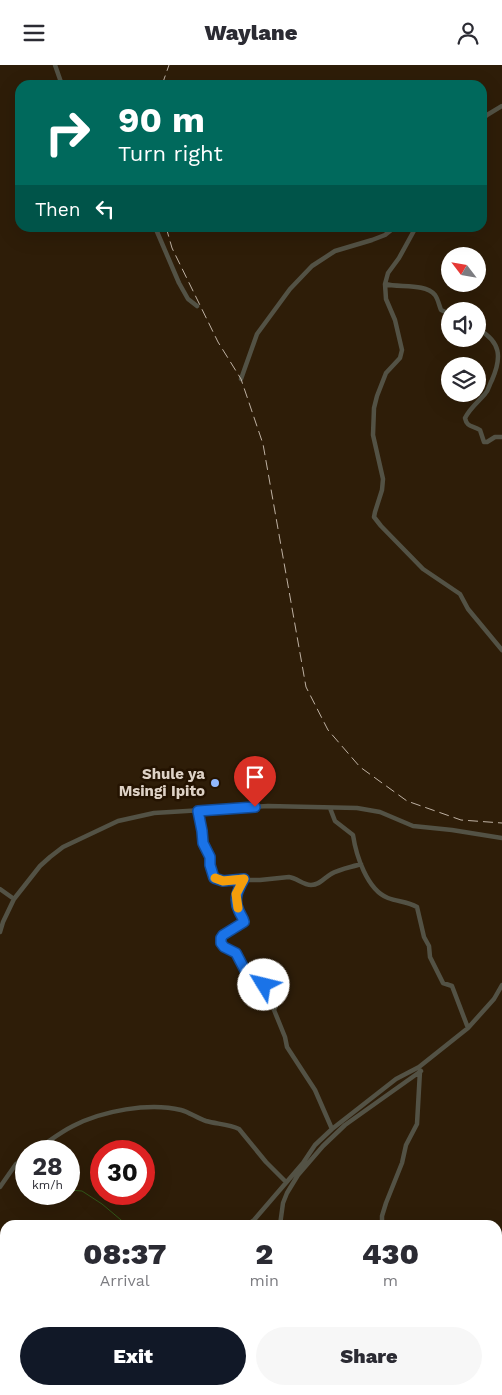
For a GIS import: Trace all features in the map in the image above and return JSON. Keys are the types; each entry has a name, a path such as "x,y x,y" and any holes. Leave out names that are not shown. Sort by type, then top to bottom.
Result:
{"street":[{"path":"55,65 60,80"},
{"path":"487,115 502,105"},
{"path":"157,232 179,283 188,299 197,306"},
{"path":"241,379 257,335 290,289 312,266 335,251 372,240 389,232"},
{"path":"413,232 388,273 385,284 386,299 395,320 402,350 400,358 386,373 374,408 373,435 383,479 382,490 374,517 381,527 423,569 460,594 468,609 502,650"},
{"path":"385,284 398,287 412,286 426,290 434,294 441,310"},
{"path":"486,336 499,349 499,364 487,393 476,403 465,418 466,423 470,427 480,429 484,441 487,442 495,437 502,437"},
{"path":"0,932 2,922 14,899 40,866 64,847 118,821 154,813 268,806 358,808 380,812 413,826 502,838"},
{"path":"330,808 335,821 353,835 355,851 374,887 390,899 406,901 417,907 424,937 429,946 430,957 443,983 452,986 468,1028"},
{"path":"198,811 203,843 210,857 214,878 223,881 294,877 308,885 314,885 323,881 332,873 361,864"},
{"path":"244,879 236,894 239,912 244,922 223,935 221,943 224,947 236,953 248,976 257,978 266,989 278,994 279,998 274,1010 286,1037 287,1047 315,1091 332,1129"},
{"path":"0,889 14,899"},
{"path":"281,1220 283,1203 287,1193 298,1175 323,1146 345,1125 420,1069 468,1028 490,1003 502,985"},
{"path":"254,1220 315,1145 332,1129 396,1079 420,1069"},
{"path":"382,1220 386,1203 402,1163 406,1145 417,1123 420,1069"},
{"path":"49,1140 74,1125 114,1112 158,1106 183,1111 205,1121 239,1129 266,1162 286,1182"},
{"path":"0,1187 15,1165"}],"waterway":[{"path":"80,1191 102,1204 121,1220"}],"railway":[{"path":"164,80 169,65"},
{"path":"167,232 172,248 218,342 241,379 263,444 306,687 328,730 360,767 407,801 461,820 502,823"}],"slow traffic":[{"path":"215,878 223,881 244,879 236,894 238,908"}],"place":[{"name":"Shule ya Msingi Ipito","path":"215,783"}],"route":[{"path":"255,807 198,811 203,843 210,857 214,878 223,881 244,879 236,894 239,912 244,922 239,927 223,935 221,943 224,947 236,953 250,978 257,978 264,985"}]}
